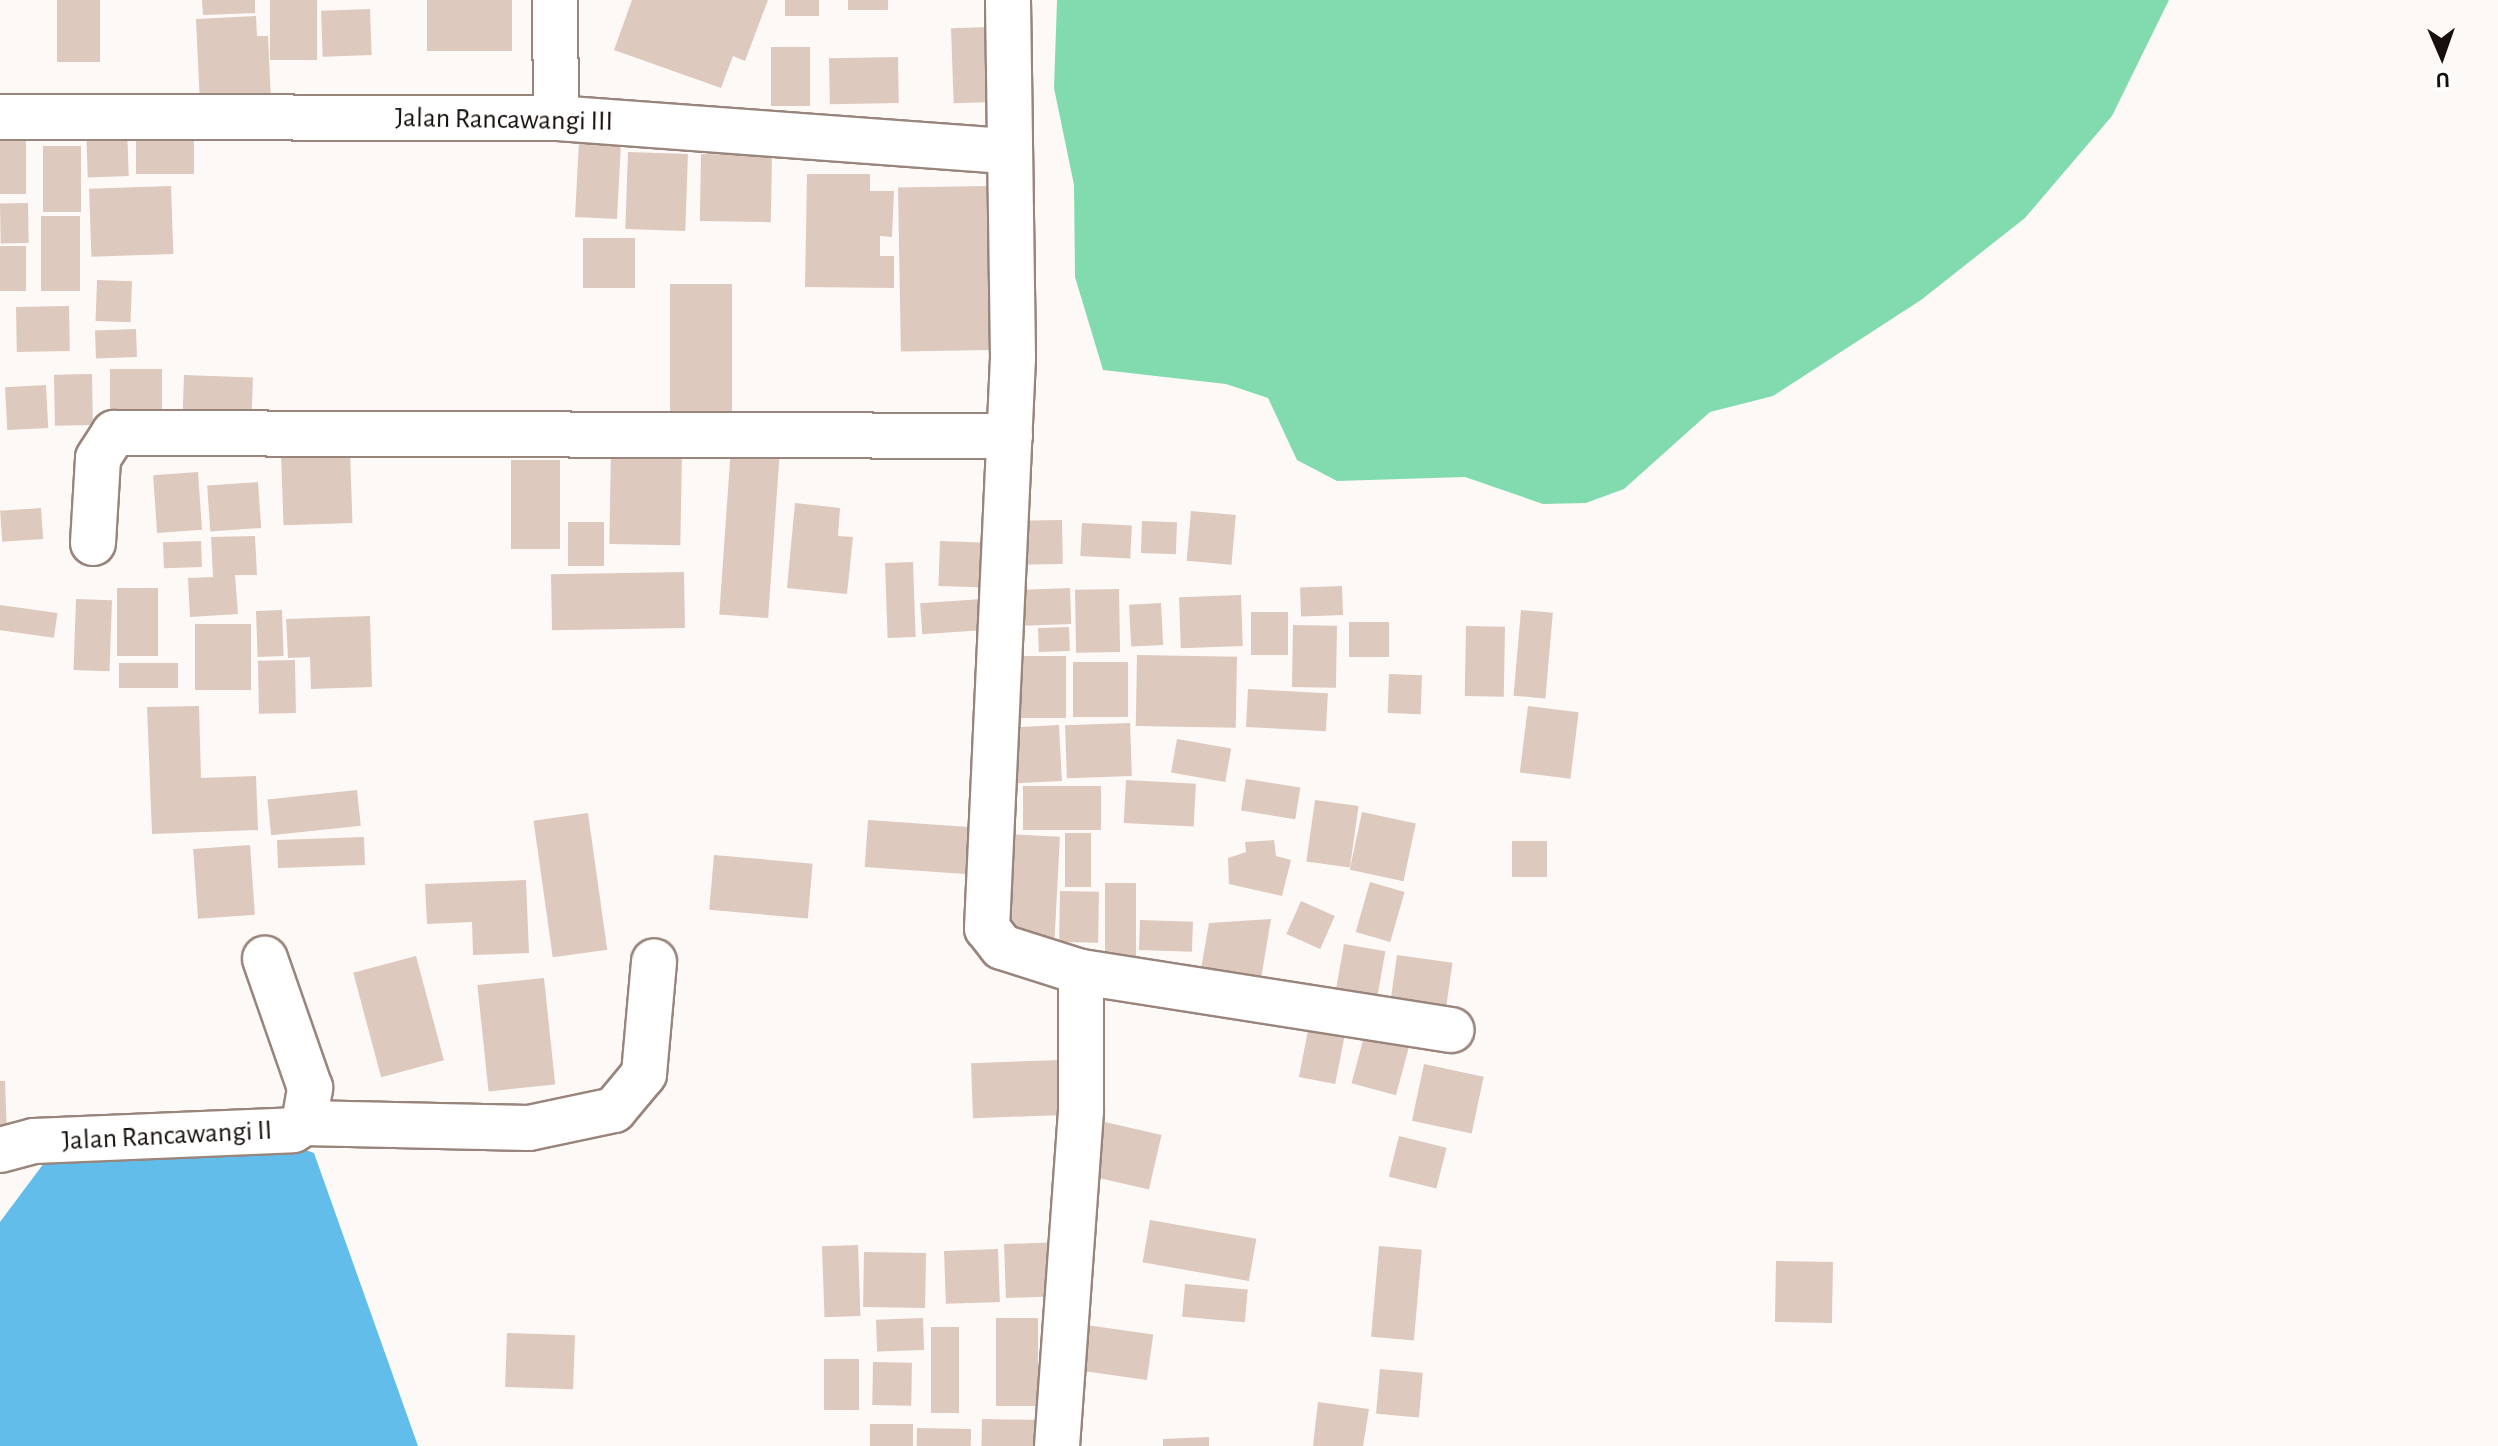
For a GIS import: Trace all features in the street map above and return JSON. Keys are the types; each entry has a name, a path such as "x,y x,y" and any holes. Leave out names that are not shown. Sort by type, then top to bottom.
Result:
{"street":[{"path":"555,0 556,118"},
{"path":"1008,0 1010,436 987,928 1002,947 1081,972 1451,1030"},
{"name":"Jalan Rancawangi III","path":"0,117 556,118 1007,151"},
{"path":"93,543 98,458 114,433 1010,436"},
{"name":"Jalan Rancawangi II","path":"0,1150 34,1141 293,1130 304,1123 310,1088 265,959"},
{"path":"304,1123 529,1128 614,1110 644,1074 654,961"},
{"path":"1057,1446 1081,1110 1081,972"}],"green space":[{"path":"1057,0 2169,0 2112,116 2025,218 1921,300 1773,396 1710,412 1624,489 1586,503 1543,504 1465,477 1337,481 1297,460 1268,398 1226,384 1103,370 1075,277 1074,185 1054,88"}],"water":[{"path":"286,1143 314,1153 418,1446 0,1446 0,1222 53,1151"}],"building":[{"path":"57,0 100,0 100,62 57,62"},
{"path":"202,0 255,0 255,13 203,15"},
{"path":"270,0 317,0 317,60 270,60"},
{"path":"427,0 512,0 512,51 427,51"},
{"path":"632,0 768,0 745,61 733,56 721,88 614,50"},
{"path":"785,0 819,0 819,16 785,16"},
{"path":"848,0 888,0 888,10 848,10"},
{"path":"370,9 372,55 323,57 321,11"},
{"path":"256,16 257,36 268,36 271,101 200,105 196,19"},
{"path":"990,27 993,102 954,103 951,28"},
{"path":"771,47 810,47 810,106 771,106"},
{"path":"898,57 899,103 830,104 829,58"},
{"path":"127,126 129,176 88,177 86,127"},
{"path":"136,129 194,129 194,174 136,174"},
{"path":"0,137 26,137 26,194 0,194"},
{"path":"579,141 621,143 617,219 575,217"},
{"path":"43,146 81,146 81,212 43,212"},
{"path":"628,152 688,154 685,231 625,229"},
{"path":"701,154 772,155 771,222 700,221"},
{"path":"807,174 870,174 870,191 894,191 892,237 880,236 880,256 894,256 894,288 805,287"},
{"path":"171,186 173,254 91,257 89,189"},
{"path":"989,186 992,350 901,352 898,188"},
{"path":"0,203 28,203 29,243 1,243"},
{"path":"41,216 80,216 80,291 41,291"},
{"path":"583,238 635,238 635,288 583,288"},
{"path":"0,246 26,246 26,291 0,291"},
{"path":"97,280 132,281 131,322 96,321"},
{"path":"670,284 732,284 732,418 670,418"},
{"path":"69,306 70,351 17,352 16,307"},
{"path":"136,329 137,357 96,358 95,330"},
{"path":"110,369 162,369 162,412 110,412"},
{"path":"92,374 93,425 55,426 54,375"},
{"path":"184,375 253,377 251,422 182,420"},
{"path":"46,385 48,428 7,430 5,387"},
{"path":"731,447 780,450 768,618 719,615"},
{"path":"611,450 682,451 680,545 609,544"},
{"path":"350,452 352,523 284,525 281,454"},
{"path":"511,460 560,460 560,549 511,549"},
{"path":"198,472 202,530 157,533 153,475"},
{"path":"258,482 261,528 210,531 207,486"},
{"path":"795,503 840,508 838,536 853,537 847,594 787,588"},
{"path":"41,508 43,539 2,542 0,511"},
{"path":"1191,511 1236,515 1231,565 1187,561"},
{"path":"1062,520 1063,564 1020,565 1019,521"},
{"path":"1142,521 1177,522 1176,554 1141,553"},
{"path":"568,522 604,522 604,566 568,566"},
{"path":"1082,523 1132,526 1130,559 1080,556"},
{"path":"255,536 257,575 235,575 238,614 190,617 188,578 213,577 211,537"},
{"path":"201,541 202,567 164,568 163,542"},
{"path":"940,541 994,543 992,588 938,586"},
{"path":"913,562 916,637 888,638 885,563"},
{"path":"684,572 685,628 552,630 551,574"},
{"path":"1342,586 1343,615 1301,616 1300,587"},
{"path":"117,588 158,588 158,656 117,656"},
{"path":"1070,588 1071,624 1014,626 1013,590"},
{"path":"1119,589 1120,652 1076,653 1075,590"},
{"path":"1241,595 1243,646 1181,648 1179,597"},
{"path":"76,599 112,600 110,671 74,670"},
{"path":"982,599 984,630 922,634 920,603"},
{"path":"1161,603 1163,645 1131,647 1129,605"},
{"path":"0,605 57,613 54,638 0,630"},
{"path":"282,610 284,656 258,657 256,611"},
{"path":"1521,610 1553,613 1545,698 1514,696"},
{"path":"1251,612 1288,612 1288,655 1251,655"},
{"path":"370,616 372,687 311,689 310,657 288,658 286,619"},
{"path":"1349,622 1389,622 1389,657 1349,657"},
{"path":"195,624 251,624 251,690 195,690"},
{"path":"1293,625 1337,626 1336,688 1292,687"},
{"path":"1466,626 1505,627 1504,697 1465,696"},
{"path":"1069,627 1070,651 1039,652 1038,628"},
{"path":"1137,655 1237,657 1236,728 1136,726"},
{"path":"1010,656 1066,656 1066,718 1010,718"},
{"path":"295,660 296,713 259,714 258,661"},
{"path":"1073,662 1128,662 1128,717 1073,717"},
{"path":"119,663 178,663 178,688 119,688"},
{"path":"1389,674 1422,675 1421,714 1388,713"},
{"path":"1248,689 1328,693 1326,731 1246,727"},
{"path":"199,706 201,778 256,776 258,830 152,834 147,707"},
{"path":"1528,706 1579,712 1570,779 1520,773"},
{"path":"1130,723 1132,776 1067,778 1065,725"},
{"path":"1059,725 1062,781 1011,784 1008,728"},
{"path":"1177,739 1231,749 1225,782 1171,772"},
{"path":"1246,779 1300,788 1295,819 1241,811"},
{"path":"1126,780 1196,784 1194,827 1124,823"},
{"path":"1023,786 1101,786 1101,830 1023,830"},
{"path":"357,790 361,826 271,835 267,799"},
{"path":"1315,800 1359,806 1350,868 1306,861"},
{"path":"1362,812 1416,823 1404,881 1350,870"},
{"path":"588,813 607,950 553,957 534,821"},
{"path":"868,820 969,827 965,874 865,867"},
{"path":"1065,833 1091,833 1091,887 1065,887"},
{"path":"1008,834 1060,837 1055,938 1003,935"},
{"path":"364,837 365,865 278,868 277,840"},
{"path":"1274,840 1276,856 1291,860 1282,896 1229,884 1228,858 1246,852 1245,842"},
{"path":"1512,841 1547,841 1547,877 1512,877"},
{"path":"250,845 255,915 198,919 193,849"},
{"path":"714,855 813,864 808,918 709,910"},
{"path":"526,880 529,953 473,955 472,922 427,924 425,884"},
{"path":"1370,882 1405,892 1390,942 1356,932"},
{"path":"1105,883 1136,883 1136,957 1105,957"},
{"path":"1060,891 1099,892 1098,943 1059,942"},
{"path":"1301,901 1335,916 1320,949 1286,934"},
{"path":"1271,919 1260,985 1200,975 1209,923"},
{"path":"1140,920 1193,922 1192,952 1139,950"},
{"path":"1344,944 1385,951 1376,1003 1335,995"},
{"path":"1397,955 1452,963 1445,1014 1390,1006"},
{"path":"416,956 444,1060 381,1077 353,973"},
{"path":"544,978 555,1084 489,1091 477,985"},
{"path":"1309,1025 1345,1032 1335,1084 1299,1077"},
{"path":"1365,1033 1409,1045 1396,1095 1352,1083"},
{"path":"1062,1060 1064,1115 973,1118 971,1063"},
{"path":"1424,1064 1484,1077 1472,1133 1412,1121"},
{"path":"0,1081 5,1081 7,1136 0,1136"},
{"path":"1105,1122 1162,1135 1149,1190 1092,1177"},
{"path":"1399,1136 1447,1148 1436,1189 1389,1177"},
{"path":"1150,1220 1256,1239 1249,1281 1143,1262"},
{"path":"1063,1242 1065,1296 1006,1298 1004,1244"},
{"path":"858,1245 860,1316 824,1317 822,1246"},
{"path":"1379,1246 1422,1250 1414,1340 1371,1337"},
{"path":"998,1249 1000,1302 946,1304 944,1251"},
{"path":"864,1252 926,1253 925,1308 863,1307"},
{"path":"1776,1261 1833,1262 1832,1323 1775,1322"},
{"path":"1185,1284 1248,1289 1245,1322 1182,1317"},
{"path":"923,1318 924,1350 877,1352 876,1320"},
{"path":"996,1318 1038,1318 1038,1406 996,1406"},
{"path":"1079,1324 1153,1334 1147,1380 1073,1370"},
{"path":"931,1327 959,1327 959,1413 931,1413"},
{"path":"507,1333 575,1335 573,1389 505,1387"},
{"path":"824,1359 859,1359 859,1410 824,1410"},
{"path":"873,1362 912,1363 911,1406 872,1405"},
{"path":"1380,1369 1423,1373 1419,1418 1376,1414"},
{"path":"1318,1402 1369,1409 1363,1446 1313,1446"},
{"path":"982,1419 1046,1420 1046,1446 982,1446"},
{"path":"870,1424 913,1424 913,1446 870,1446"},
{"path":"917,1428 971,1429 971,1446 917,1446"},
{"path":"1209,1437 1209,1446 1163,1446 1163,1439"}]}
